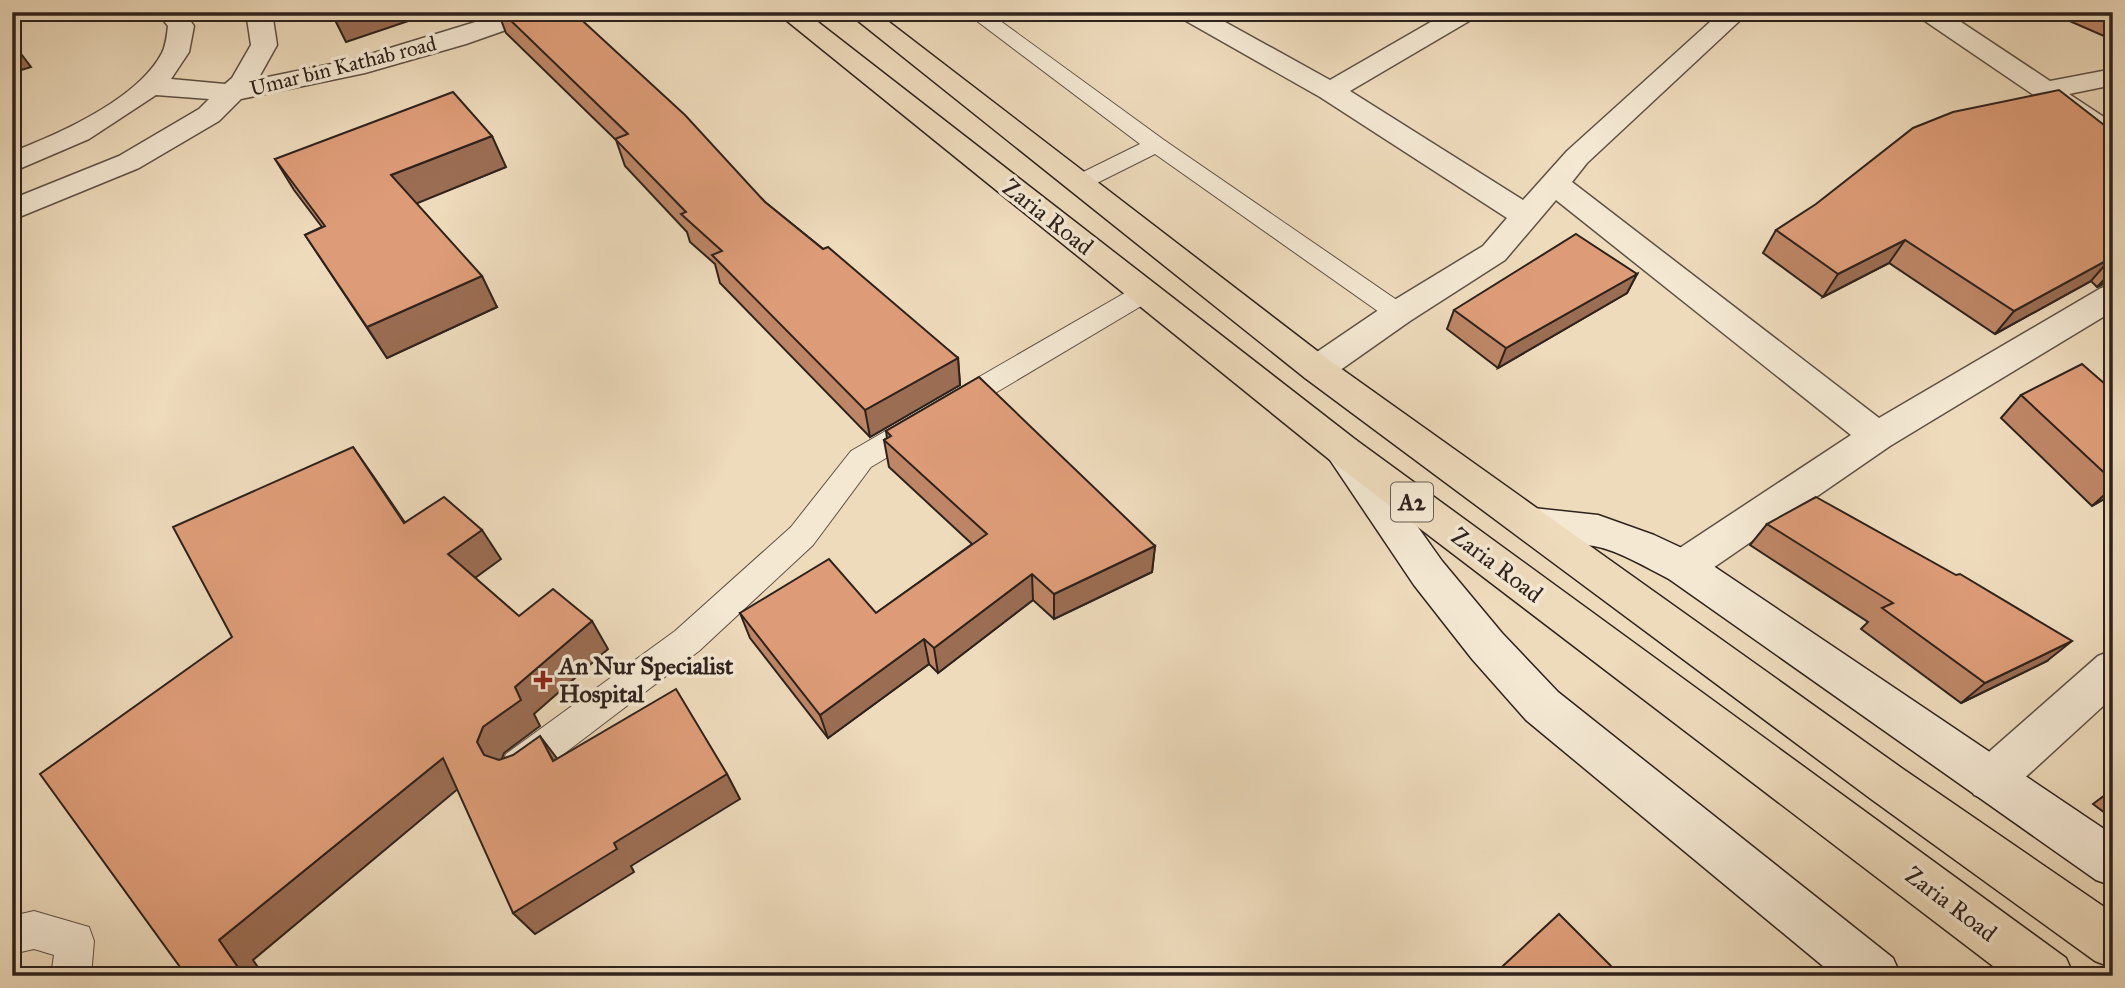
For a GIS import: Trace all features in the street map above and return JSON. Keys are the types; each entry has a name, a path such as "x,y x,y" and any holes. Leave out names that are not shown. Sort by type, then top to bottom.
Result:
{"highway":[{"name":"Zaria Road","path":"789,12 1343,450 2048,976"},
{"name":"Zaria Road","path":"860,12 1317,369 1886,784 2113,943"}],"street":[{"path":"12,163 37,154 113,113 152,86 176,52 181,26 170,12"},
{"path":"12,210 129,162 209,115 243,82 264,45 259,12"},
{"name":"Umar bin Kathab road","path":"232,93 355,67 457,38 534,12"},
{"path":"1188,12 1329,92 1526,216"},
{"path":"1329,92 1467,12"},
{"path":"1317,369 1398,313 1494,253 1577,157 1736,12"},
{"path":"1928,12 2113,136"},
{"path":"2047,90 2113,77"},
{"path":"152,86 232,93"},
{"path":"1555,183 1877,436"},
{"path":"1683,567 1877,436 2113,296"},
{"path":"1343,450 1428,573 1487,646 1542,706 1875,976"},
{"path":"1532,524 1598,531 1640,546 1683,567 2113,863"},
{"path":"1990,779 2113,669"}],"lane":[{"path":"975,12 1156,145 1398,313"},
{"path":"1079,183 1156,145"},
{"path":"519,766 687,641 802,536 861,459 1144,293"},
{"path":"12,936 34,930 75,942 71,976"}],"building":[{"path":"502,12 573,12 685,115 765,202 823,249 828,247 958,358 865,410 712,255 722,251 681,214 686,212 615,139 628,134"},
{"path":"2059,90 2113,132 2113,260 2111,258 2014,311 1905,240 1838,274 1776,230 1816,204 1913,128 1953,112"},
{"path":"453,92 492,136 391,175 482,276 367,327 305,235 325,226 275,159"},
{"path":"1576,234 1637,274 1506,348 1454,310"},
{"path":"2082,364 2113,391 2113,481 2021,395"},
{"path":"979,377 1155,546 1054,594 1032,574 934,648 924,639 820,715 740,613 829,559 876,613 987,534 884,440 891,436 886,431"},
{"path":"353,447 404,523 444,497 482,530 448,554 519,616 553,589 592,621 515,687 521,700 483,727 477,742 484,755 499,760 513,755 540,736 553,761 676,689 727,774 614,843 617,849 513,913 443,758 219,940 244,976 183,976 185,974 40,774 232,637 173,527"},
{"path":"1816,497 1956,575 1960,574 2072,641 1985,683 1882,608 1893,603 1767,524"},
{"path":"1559,914 1621,976 1492,976"}],"place":[{"name":"An Nur Specialist Hospital","path":"543,680"}]}
